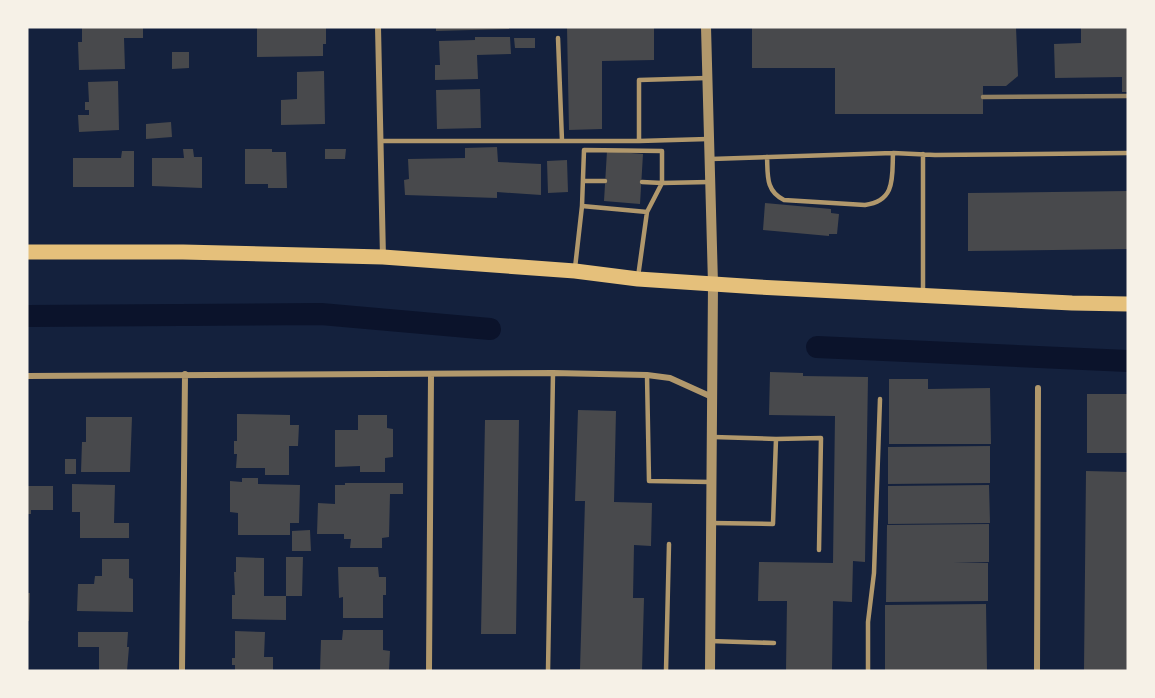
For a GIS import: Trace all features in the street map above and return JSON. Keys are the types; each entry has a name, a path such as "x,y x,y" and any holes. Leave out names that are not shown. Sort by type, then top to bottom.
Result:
{"main road":[{"path":"27,252 183,252 383,257 713,284 923,296 1128,304"}],"street":[{"path":"378,27 383,257"},
{"path":"706,27 713,284 710,671"},
{"path":"27,376 553,373 647,375 670,378 713,398"},
{"path":"182,671 185,374"},
{"path":"429,671 431,374"},
{"path":"1037,671 1038,388"}],"lane":[{"path":"558,38 561,141"},
{"path":"639,141 639,80 707,78"},
{"path":"381,141 708,139"},
{"path":"575,271 582,206 584,150 662,152 662,183 647,212 638,279"},
{"path":"709,159 893,153 1128,153"},
{"path":"767,156 769,186 777,197 784,200 865,205 874,204 891,188 893,153"},
{"path":"923,154 923,296"},
{"path":"583,181 605,181"},
{"path":"642,182 709,182"},
{"path":"582,206 647,212"},
{"path":"548,671 553,373"},
{"path":"647,375 649,481 712,482"},
{"path":"868,671 868,622 874,573 880,399"},
{"path":"713,437 821,438 819,550"},
{"path":"711,523 773,524 776,438"},
{"path":"666,671 669,544"},
{"path":"710,641 774,643"}],"building":[{"path":"82,27 143,27 143,38 124,38 125,69 79,70 78,42 82,42"},
{"path":"326,27 323,56 257,57 257,28"},
{"path":"436,27 509,27 509,29 436,31"},
{"path":"567,27 654,27 654,60 602,61 602,129 569,130"},
{"path":"752,27 1016,27 1018,76 1006,86 983,86 983,114 835,114 835,68 752,68"},
{"path":"1081,27 1128,27 1128,92 1122,92 1122,77 1055,78 1054,44 1081,43"},
{"path":"475,37 510,37 511,54 477,55 478,79 435,80 435,65 440,65 439,41 475,40"},
{"path":"514,38 535,38 535,48 515,48"},
{"path":"172,52 189,52 189,68 172,69"},
{"path":"324,71 325,124 281,125 281,100 297,99 297,72"},
{"path":"118,81 119,130 79,132 78,115 89,115 89,110 85,110 85,102 89,102 88,82"},
{"path":"480,89 481,128 437,129 436,90"},
{"path":"171,122 172,137 146,139 146,124"},
{"path":"497,147 498,162 541,164 541,195 497,192 497,198 405,195 404,180 409,179 408,159 465,158 465,148"},
{"path":"183,149 193,149 194,157 202,157 202,188 152,186 152,158 184,158"},
{"path":"245,149 272,149 272,152 286,152 287,188 268,188 268,184 245,184"},
{"path":"325,149 346,149 345,159 325,159"},
{"path":"122,151 134,151 134,187 73,187 73,158 121,158"},
{"path":"607,151 643,154 640,204 604,201"},
{"path":"567,160 568,192 548,193 547,161"},
{"path":"1128,191 1128,249 968,251 968,193"},
{"path":"765,203 831,209 831,213 839,214 837,234 829,234 829,236 763,230"},
{"path":"770,372 803,373 803,376 868,377 865,562 853,561 852,602 833,601 832,671 786,671 787,601 758,601 759,562 833,563 835,416 769,415"},
{"path":"889,379 928,379 928,389 990,388 991,444 889,444"},
{"path":"1087,394 1128,394 1128,453 1087,453"},
{"path":"578,410 616,411 614,502 652,503 651,546 634,545 633,598 644,598 642,671 570,671 570,669 580,669 585,501 575,501"},
{"path":"237,414 290,415 290,425 299,425 298,446 289,446 289,475 265,475 265,468 236,468 237,454 234,454 234,441 237,441"},
{"path":"358,415 387,415 387,428 393,429 393,457 385,458 385,472 360,472 360,466 335,467 335,430 358,430"},
{"path":"86,417 132,417 130,472 81,472 82,442 86,442"},
{"path":"485,420 519,420 516,634 481,634"},
{"path":"990,446 990,483 888,484 888,447"},
{"path":"65,459 76,459 76,474 65,474"},
{"path":"1086,471 1128,472 1128,671 1084,671"},
{"path":"242,478 258,478 258,484 300,485 299,523 290,523 290,535 238,535 238,513 230,512 230,481 242,482"},
{"path":"345,483 403,483 403,494 390,494 389,537 382,538 382,548 350,548 351,539 344,539 344,534 317,534 318,503 335,504 335,485 345,485"},
{"path":"72,484 115,485 114,523 129,523 129,538 80,538 80,512 72,512"},
{"path":"989,485 990,523 888,524 888,486"},
{"path":"27,486 53,486 53,510 31,510 31,514 27,514"},
{"path":"989,524 989,562 953,563 988,563 988,601 886,602 887,525"},
{"path":"310,530 311,551 292,551 292,531"},
{"path":"236,557 264,558 264,596 286,596 286,620 232,619"},
{"path":"286,557 303,557 302,596 286,596"},
{"path":"102,559 129,559 129,578 133,579 133,612 77,611 78,584 94,584 95,576 102,576"},
{"path":"338,567 378,567 379,577 386,577 383,618 343,618 343,597 339,598"},
{"path":"27,593 30,593 29,621 27,621"},
{"path":"986,604 987,671 885,671 885,605"},
{"path":"343,630 383,630 383,650 390,651 389,671 320,671 321,640 342,640"},
{"path":"235,631 265,632 264,657 273,657 273,671 235,671 232,658 235,658"},
{"path":"78,632 128,632 127,671 99,671 99,647 78,647"}],"waterway":[{"path":"27,316 321,314 490,329"},
{"path":"817,347 1128,361"}],"railway":[{"path":"983,97 1128,96"}]}
